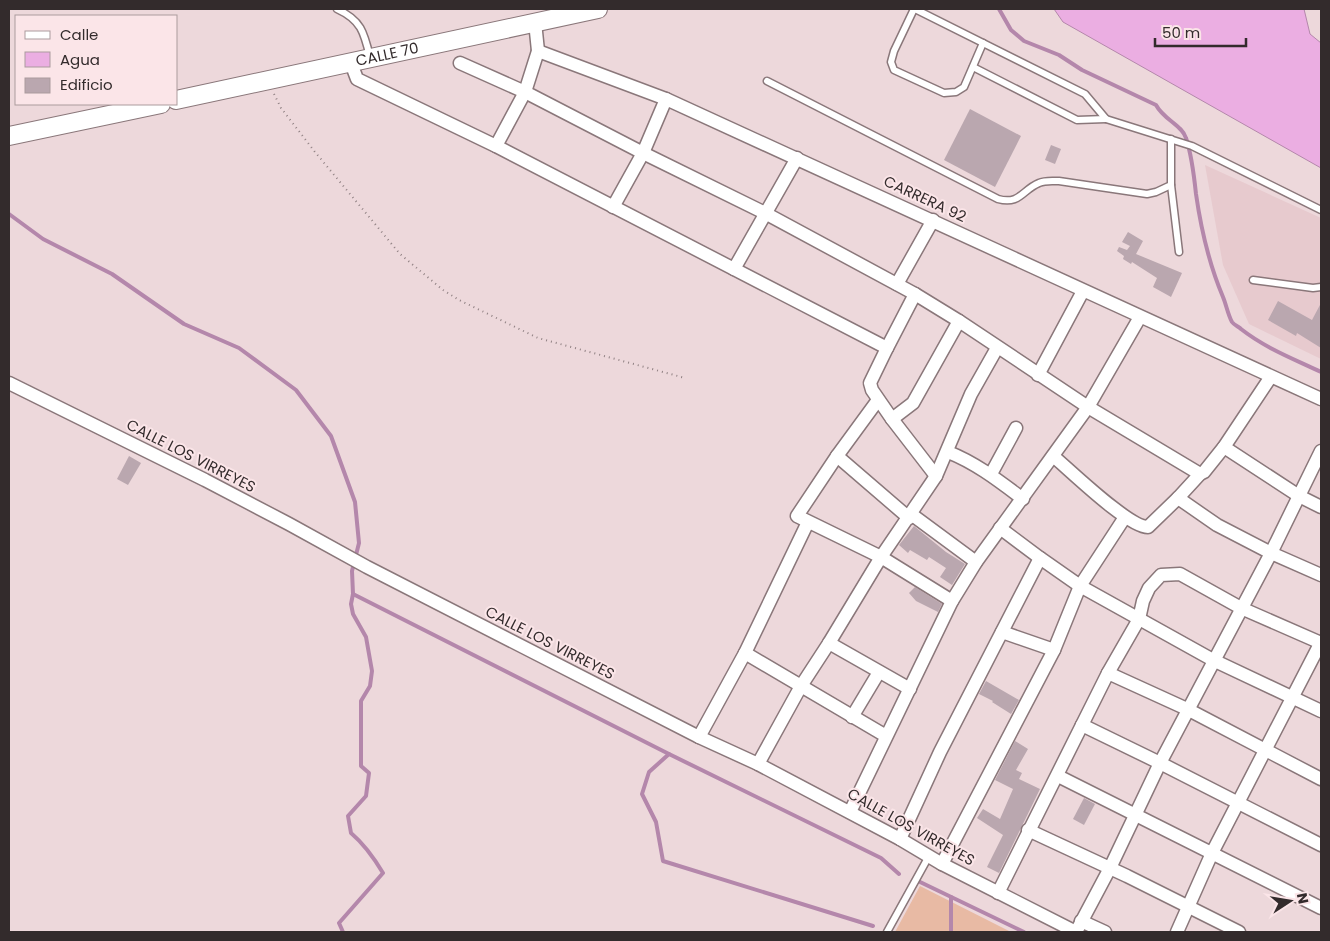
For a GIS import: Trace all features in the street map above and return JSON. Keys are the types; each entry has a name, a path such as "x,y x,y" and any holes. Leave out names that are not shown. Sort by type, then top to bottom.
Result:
{"street":[{"name":"CALLE 70","path":"178,100 598,9"},
{"path":"496,146 525,92 538,51 535,22"},
{"name":"CARRERA 92","path":"538,51 666,99 933,220 1270,378 1321,400"},
{"path":"351,63 357,79 496,146 886,348"},
{"path":"460,63 525,92 765,213 897,284 958,321 1088,407 1200,474"},
{"path":"613,207 643,153 666,99"},
{"path":"9,136 155,105"},
{"path":"734,269 797,158"},
{"path":"897,284 933,220"},
{"path":"1038,375 1083,291"},
{"path":"915,294 886,348 870,383 878,400 936,476"},
{"path":"850,812 952,601 976,562 1088,407 1140,317"},
{"path":"892,419 913,402 958,321"},
{"path":"758,764 801,686 881,557 936,476 948,452 971,394 997,348"},
{"path":"1053,456 1125,517 1142,527 1148,528 1204,472 1224,447 1270,378"},
{"name":"CALLE LOS VIRREYES","path":"9,383 213,485 366,567 698,737 758,764 998,893 1077,928 1105,932"},
{"path":"878,400 837,456 797,516 881,557 952,601"},
{"path":"991,474 1016,428"},
{"path":"1224,447 1321,508"},
{"path":"1077,928 1110,868 1160,762 1271,553 1321,451"},
{"path":"948,452 991,474 1023,499"},
{"path":"837,456 910,516 976,562"},
{"path":"1178,498 1216,524 1271,553 1321,575"},
{"path":"942,864 1054,650 1080,586 1125,517"},
{"path":"698,737 745,653 808,522"},
{"path":"1000,528 1080,586 1213,660 1321,712"},
{"path":"900,839 940,752 1040,558"},
{"path":"998,893 1108,673 1139,619 1143,601 1149,588 1161,575 1180,574 1241,608 1321,643 1264,749 1212,853 1177,932"},
{"path":"1002,632 1054,650"},
{"path":"829,643 910,689"},
{"path":"745,653 886,736"},
{"path":"852,717 879,672"},
{"path":"1108,673 1187,709 1321,779"},
{"path":"1082,725 1160,762 1321,845"},
{"path":"1058,776 1321,908"},
{"path":"1028,830 1239,932"}],"lane":[{"path":"337,9 349,15 360,26 371,58"},
{"path":"983,43 964,87 956,92 944,93 894,70 890,62 914,9 983,43 1085,94 1106,119"},
{"path":"973,67 1077,120 1106,119 1192,146 1321,210"},
{"path":"767,81 998,199 1008,202 1017,199 1038,183 1047,181 1059,181 1147,194 1171,185"},
{"path":"1171,139 1171,185 1179,252"},
{"path":"1253,280 1313,288 1321,287"},
{"path":"887,932 929,856"}],"path":[{"path":"268,81 281,108 349,193 400,254 442,290 538,338 684,378"}],"shaded area":[{"path":"1205,165 1321,218 1321,359 1249,324 1223,265"},
{"path":"920,886 1011,932 895,932"}],"water":[{"path":"1054,9 1304,9 1310,34 1321,43 1321,168 1063,22"}],"building":[{"path":"970,109 1021,136 995,187 944,160"},
{"path":"1051,145 1061,149 1055,164 1045,160"},
{"path":"1128,232 1143,241 1136,254 1182,273 1171,297 1153,287 1157,278 1132,262 1131,264 1123,259 1124,256 1117,251 1119,247 1127,250 1130,246 1122,242"},
{"path":"1278,301 1312,320 1321,303 1321,348 1297,333 1296,336 1268,320"},
{"path":"129,456 141,463 128,485 117,479"},
{"path":"914,526 946,552 965,564 952,585 940,577 946,568 929,557 927,560 910,550 908,553 899,545"},
{"path":"915,587 942,604 938,612 916,601 909,593"},
{"path":"986,681 1019,700 1011,714 979,694"},
{"path":"1015,741 1028,749 1016,770 1022,773 1019,779 1040,789 999,873 987,867 1003,835 977,818 983,809 1000,819 1013,789 995,780"},
{"path":"1084,798 1095,804 1084,825 1073,819"}],"waterway":[{"path":"999,9 1011,30 1024,41 1059,55 1082,70 1156,105 1164,115 1181,129 1186,138 1193,166 1198,207 1206,246 1232,322 1270,348 1321,372"},
{"path":"9,214 43,239 112,274 184,324 239,348 296,390 331,436 355,502 359,543 352,571 353,594 351,604 353,614 366,637 372,671 370,686 361,701 361,766 369,773 366,796 348,816 351,833 368,851 383,873 339,923 343,932"},
{"path":"353,594 669,754 881,858 899,874"},
{"path":"669,754 649,772 642,794 656,822 663,861 873,926"},
{"path":"918,881 1024,932"},
{"path":"951,897 951,932"}]}
